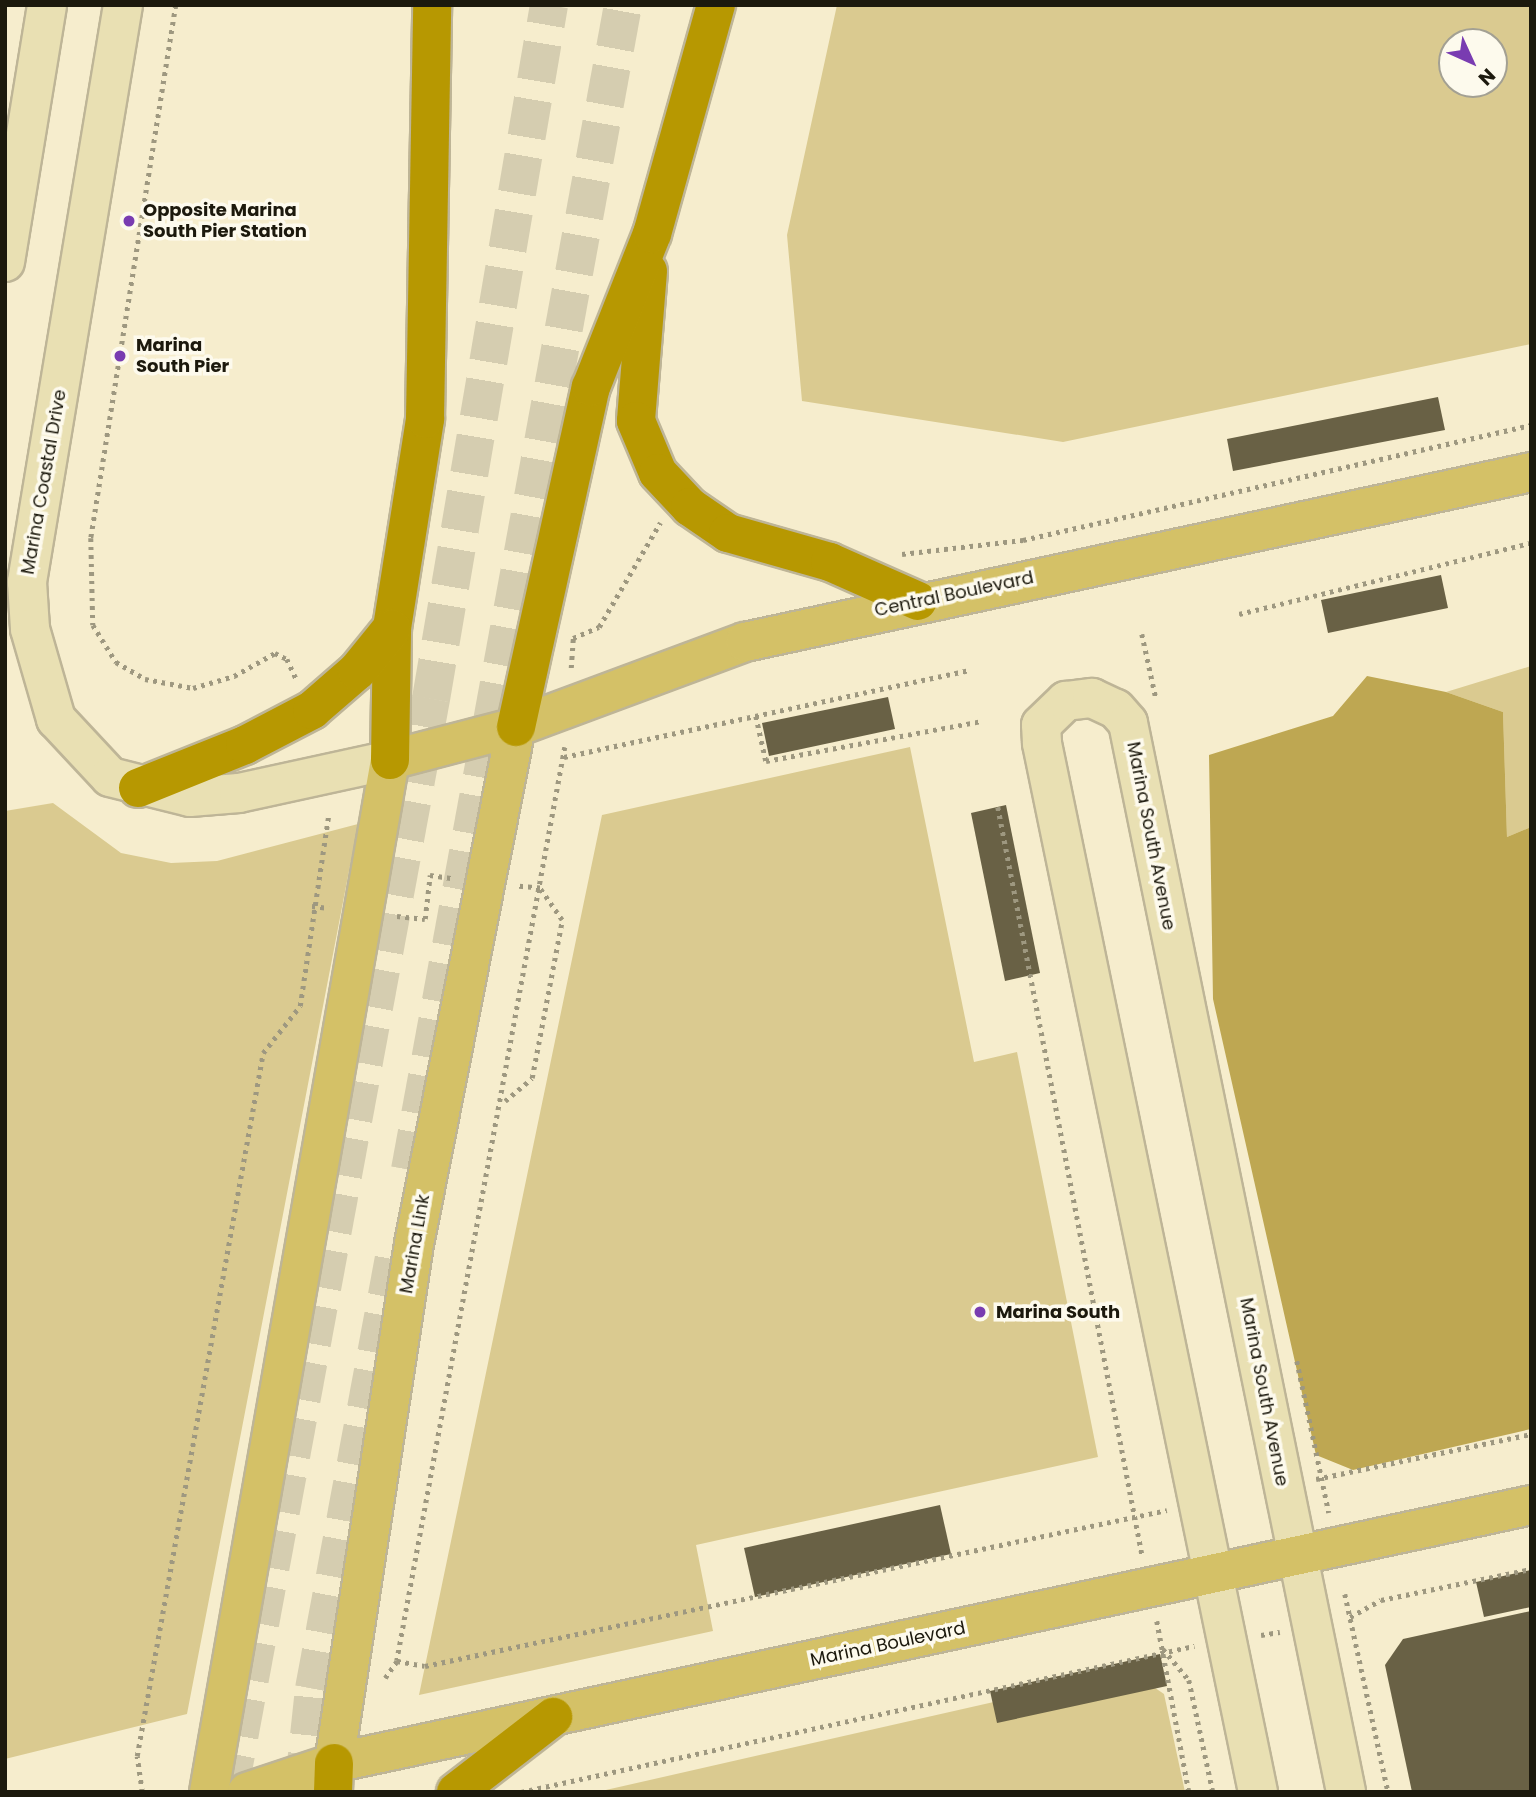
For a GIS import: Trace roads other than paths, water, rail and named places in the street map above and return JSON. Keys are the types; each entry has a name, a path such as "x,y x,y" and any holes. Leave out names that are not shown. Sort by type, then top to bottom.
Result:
{"highway":[{"path":"390,760 392,628 425,419 432,5"},
{"path":"516,727 591,387 652,234 716,5"},
{"path":"652,234 635,390 636,421 659,473 690,508 728,533 830,562 918,601"},
{"path":"138,788 245,745 312,710 357,671 392,628"},
{"path":"456,1792 553,1717"}],"main road":[{"name":"Central Boulevard","path":"390,760 516,727 745,642 918,601 1531,471"},
{"name":"Marina Link","path":"334,1778 414,1244 516,727"},
{"path":"209,1792 366,912 390,760"},
{"name":"Marina Boulevard","path":"247,1792 334,1778 553,1717 1531,1505"}],"street":[{"path":"5,262 47,5"},
{"name":"Marina Coastal Drive","path":"123,5 27,582 30,629 55,719 110,777 138,788 190,797 239,793 390,760"},
{"name":"Marina South Avenue","path":"1258,1792 1042,743 1041,725 1066,701 1092,698 1116,709 1128,723 1346,1792"}],"tunnel":[{"path":"229,1792 431,699 549,5"},
{"path":"410,1170 623,5"},
{"path":"303,1792 314,1689 396,1247"}],"place":[{"name":"Opposite Marina South Pier Station","path":"129,221"},
{"name":"Marina South Pier","path":"120,356"},
{"name":"Marina South","path":"980,1312"}]}
